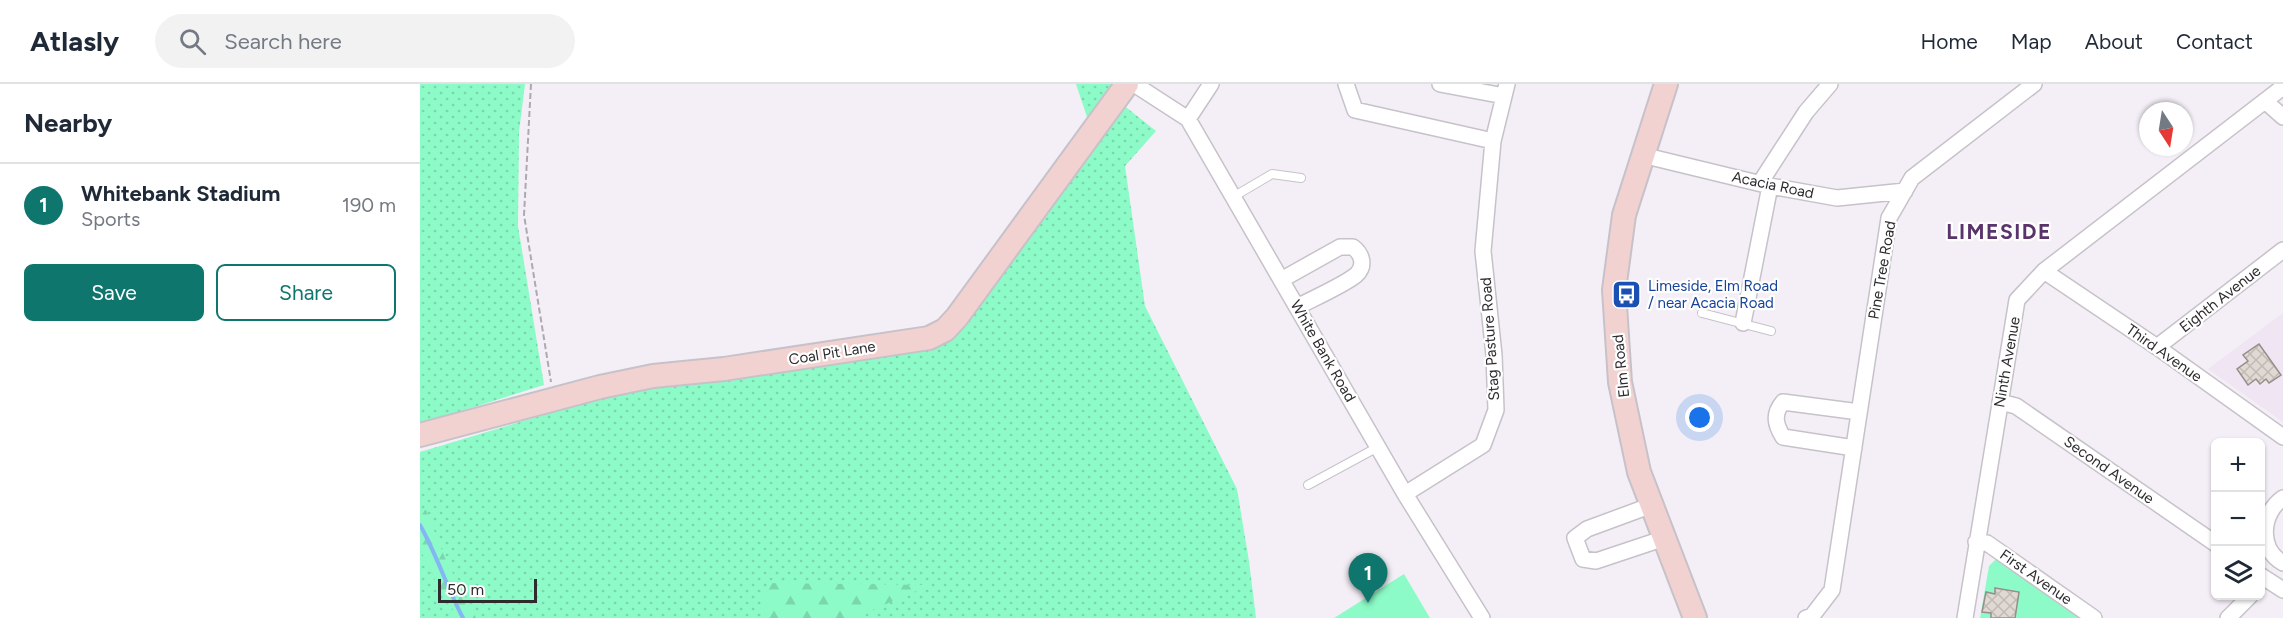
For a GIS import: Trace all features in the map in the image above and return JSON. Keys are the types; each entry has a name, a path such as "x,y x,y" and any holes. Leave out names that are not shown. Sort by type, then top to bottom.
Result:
{"street":[{"name":"Coal Pit Lane","path":"420,435 600,387 653,376 724,369 929,338 945,330 957,317 1127,84"},
{"path":"1134,84 1188,119 1211,84"},
{"path":"1346,84 1355,110 1493,141"},
{"name":"Stag Pasture Road","path":"1405,494 1483,445 1496,410 1494,355 1483,251 1493,141 1506,90 1440,84"},
{"name":"Elm Road","path":"1666,84 1624,215 1614,290 1620,382 1640,472 1695,618"},
{"path":"1743,323 1765,185 1806,112 1830,84"},
{"name":"Pine Tree Road","path":"1806,618 1812,616 1832,590 1889,218 1912,178 2034,84"},
{"name":"Ninth Avenue","path":"1965,618 2017,300 2044,271 2283,87"},
{"path":"2265,101 2283,117"},
{"name":"White Bank Road","path":"1188,119 1405,494 1482,618"},
{"name":"Acacia Road","path":"1642,155 1765,185 1837,198 1905,191"},
{"path":"1281,280 1340,247 1353,247 1360,253 1362,260 1356,275 1297,307"},
{"name":"Eighth Avenue","path":"2157,347 2283,250"},
{"name":"Third Avenue","path":"2044,271 2157,347 2283,437"},
{"path":"1854,448 1783,436 1776,426 1776,410 1783,402 1859,412"},
{"name":"Second Avenue","path":"2000,402 2016,406 2211,541"},
{"path":"2265,546 2265,525 2269,513 2283,498"},
{"path":"1652,505 1587,529 1575,538 1583,559 1596,561 1665,538"},
{"name":"First Avenue","path":"1976,542 1987,543 2094,618"},
{"path":"2265,556 2283,563"},
{"path":"2228,618 2246,600"}],"lane":[{"path":"1233,197 1272,174 1301,178"},
{"path":"1702,313 1771,331"},
{"path":"1308,485 1378,447"}],"path":[{"path":"531,84 524,215 554,399"}],"shaded area":[{"path":"2283,313 2283,422 2208,369"}],"green space":[{"path":"420,84 525,84 519,132 518,226 544,385 420,424"},
{"path":"1076,84 1114,84 1088,120"},
{"path":"1122,104 1156,131 1125,166 1145,306 1237,489 1256,618 420,618 420,452 616,393 937,344"},
{"path":"426,510 445,558 476,618 458,618 435,580 420,549 420,511"},
{"path":"1997,558 2082,618 1980,618 1989,566"},
{"path":"1404,574 1430,618 1334,618"},
{"path":"768,583 930,585 854,618 765,618 762,598"}],"building":[{"path":"2259,344 2281,375 2269,383 2266,379 2260,384 2256,379 2248,385 2237,369 2248,361 2243,355"},
{"path":"1995,588 2019,592 2015,618 1991,618 1991,613 1982,612 1986,592 1995,594"}],"waterway":[{"path":"420,525 463,618"}],"place":[{"name":"Limeside, Elm Road / near Acacia Road","path":"1627,295"},
{"name":"Whitebank Stadium","path":"1368,603"}],"district":[{"name":"LIMESIDE","path":"1999,232"}]}
